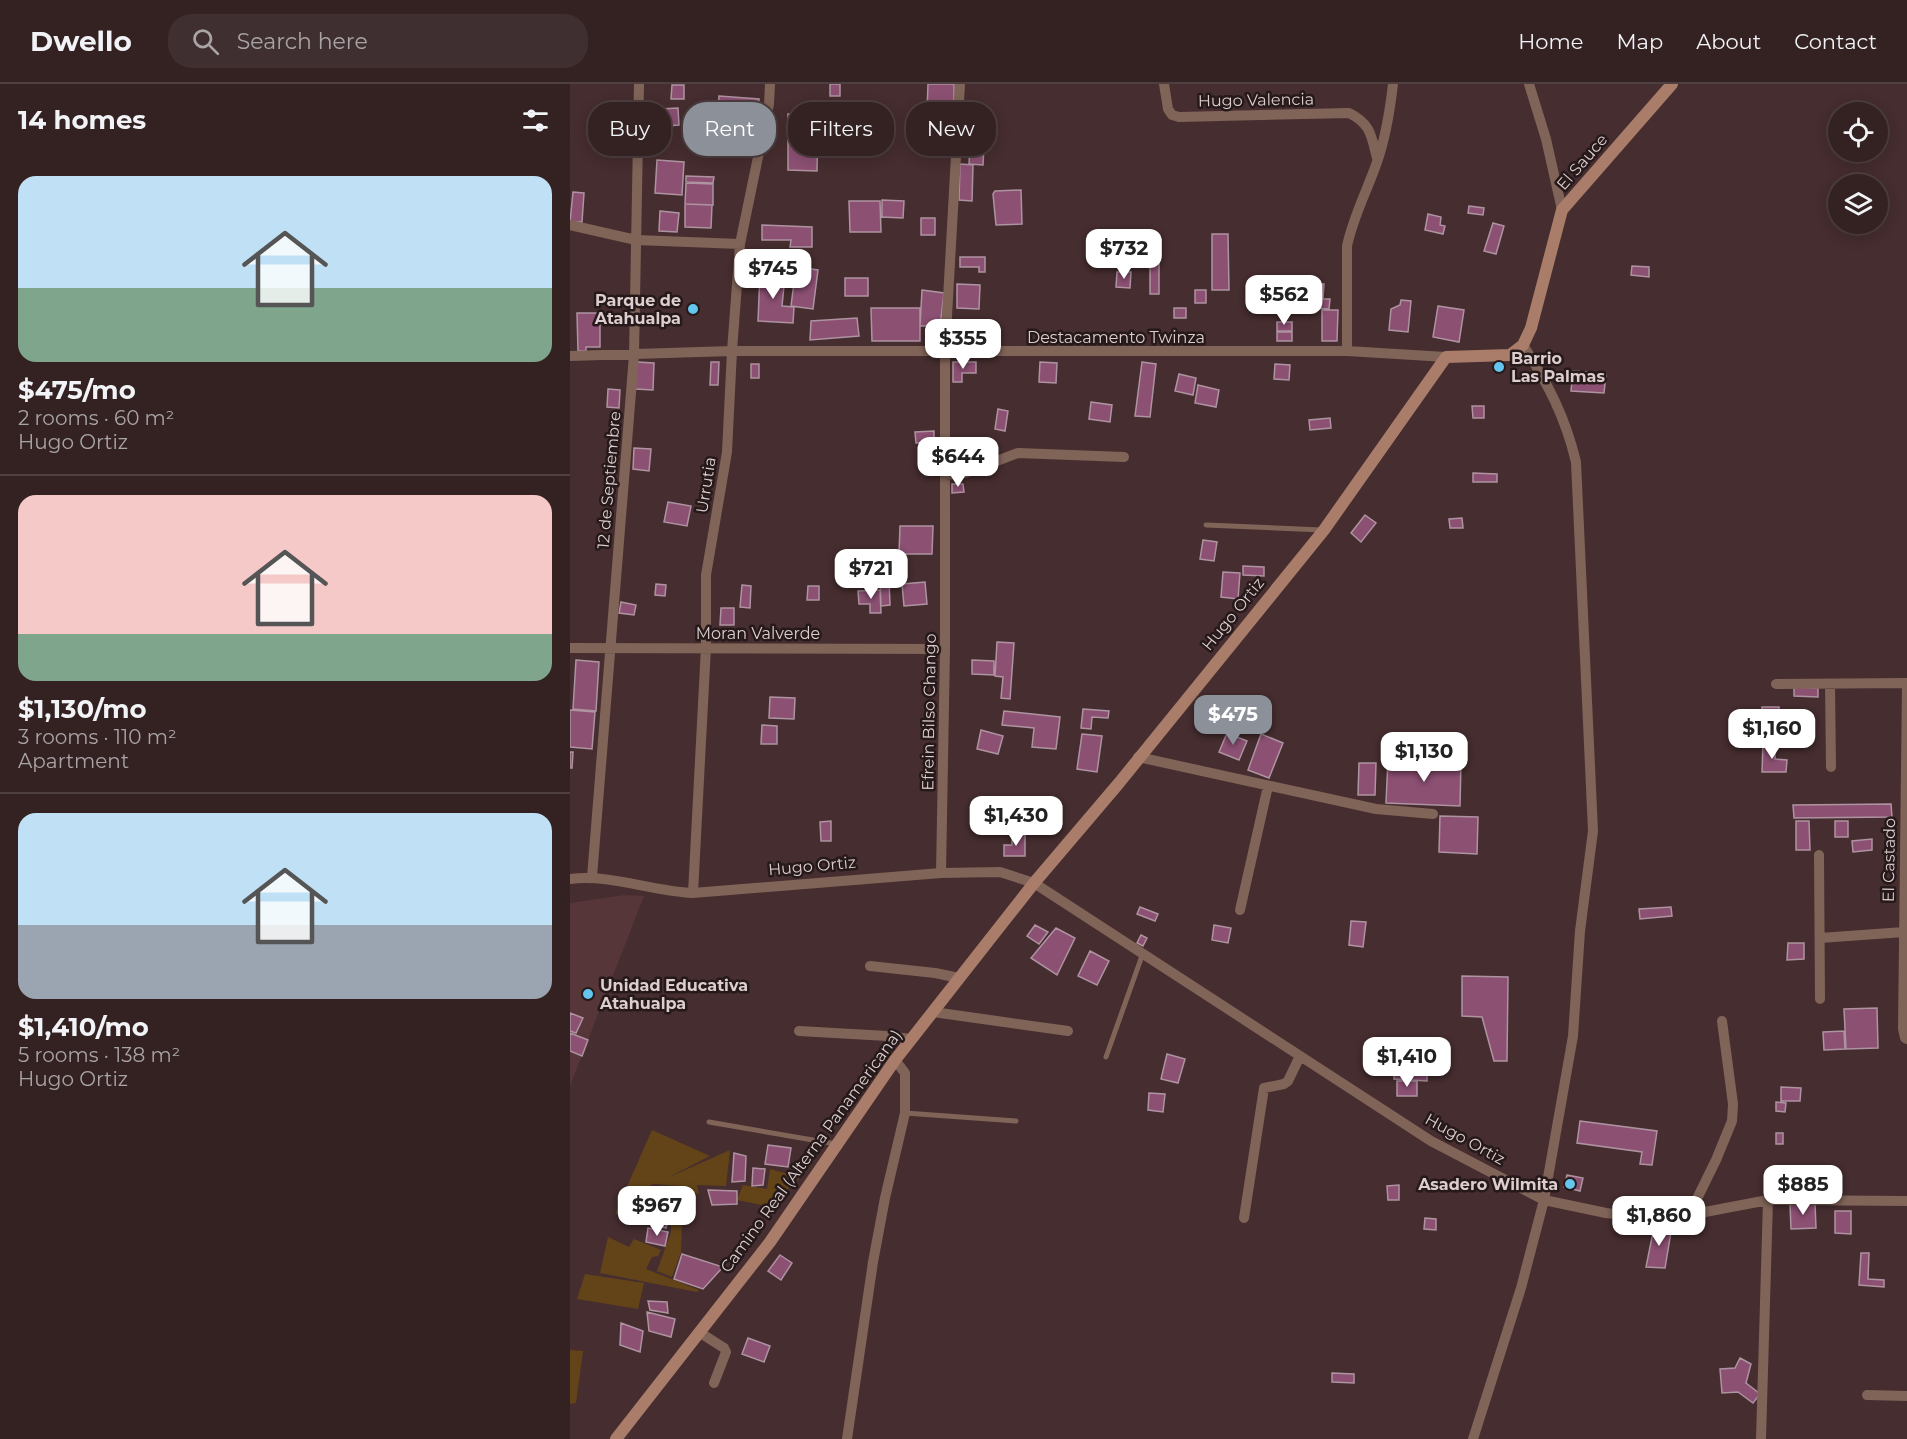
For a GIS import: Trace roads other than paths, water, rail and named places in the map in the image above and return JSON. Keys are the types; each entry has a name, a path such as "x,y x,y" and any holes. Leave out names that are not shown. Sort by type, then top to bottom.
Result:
{"street":[{"name":"12 de Septiembre","path":"592,877 634,354 639,84"},
{"name":"Urrutia","path":"693,892 706,647 706,574 727,452 740,244 769,104 770,84"},
{"name":"Efrein Bilso Chango","path":"941,873 945,649 945,352 960,84"},
{"name":"Hugo Valencia","path":"1164,84 1168,109 1172,115 1179,117 1349,113 1361,119 1370,130 1378,161"},
{"path":"1347,351 1347,246 1350,231 1378,161 1388,120 1393,84"},
{"path":"1529,84 1546,138 1562,210"},
{"name":"El Sauce","path":"1523,345 1531,328 1562,210 1672,84"},
{"path":"570,225 636,240 740,244"},
{"path":"1446,357 1510,356 1523,345 1549,386 1571,440 1576,462 1593,831 1580,931 1573,1036 1544,1200 1521,1288 1473,1439"},
{"name":"Destacamento Twinza","path":"570,356 732,351 1347,351 1446,357"},
{"name":"Hugo Ortiz","path":"1034,883 1119,783 1324,530 1446,357"},
{"path":"945,475 965,472 1018,453 1124,457"},
{"name":"Moran Valverde","path":"570,648 945,649"},
{"path":"1776,684 1906,683"},
{"name":"El Castado","path":"1906,683 1904,932 1906,1038"},
{"path":"1830,684 1831,767"},
{"path":"1138,757 1377,809 1433,814"},
{"path":"1240,910 1268,786"},
{"path":"1819,855 1820,999"},
{"name":"Hugo Ortiz","path":"570,879 592,877 673,892 693,892 941,873 1000,872 1034,883 1431,1141 1544,1200 1606,1213 1663,1220 1768,1200 1907,1201"},
{"name":"Camino Real (Alterna Panamericana)","path":"616,1439 770,1242 896,1060 1034,883"},
{"path":"1820,938 1904,932"},
{"path":"870,966 959,978"},
{"path":"933,1012 1068,1031"},
{"path":"1688,1217 1732,1121 1722,1021"},
{"path":"799,1031 912,1039"},
{"path":"1244,1218 1264,1088 1288,1081 1300,1056"},
{"path":"848,1439 873,1263 885,1198 905,1113 905,1073 896,1060"},
{"path":"1761,1439 1768,1200"},
{"path":"699,1332 724,1348 726,1352 714,1383"},
{"path":"1867,1395 1907,1396"}],"lane":[{"path":"1206,525 1324,530"},
{"path":"1106,1057 1143,953"},
{"path":"905,1113 1016,1121"},
{"path":"709,1122 837,1145"}],"place":[{"name":"Parque de Atahualpa","path":"693,309"},
{"name":"Barrio Las Palmas","path":"1499,367"},
{"name":"Unidad Educativa Atahualpa","path":"588,994"},
{"name":"Asadero Wilmita","path":"1570,1184"}]}
